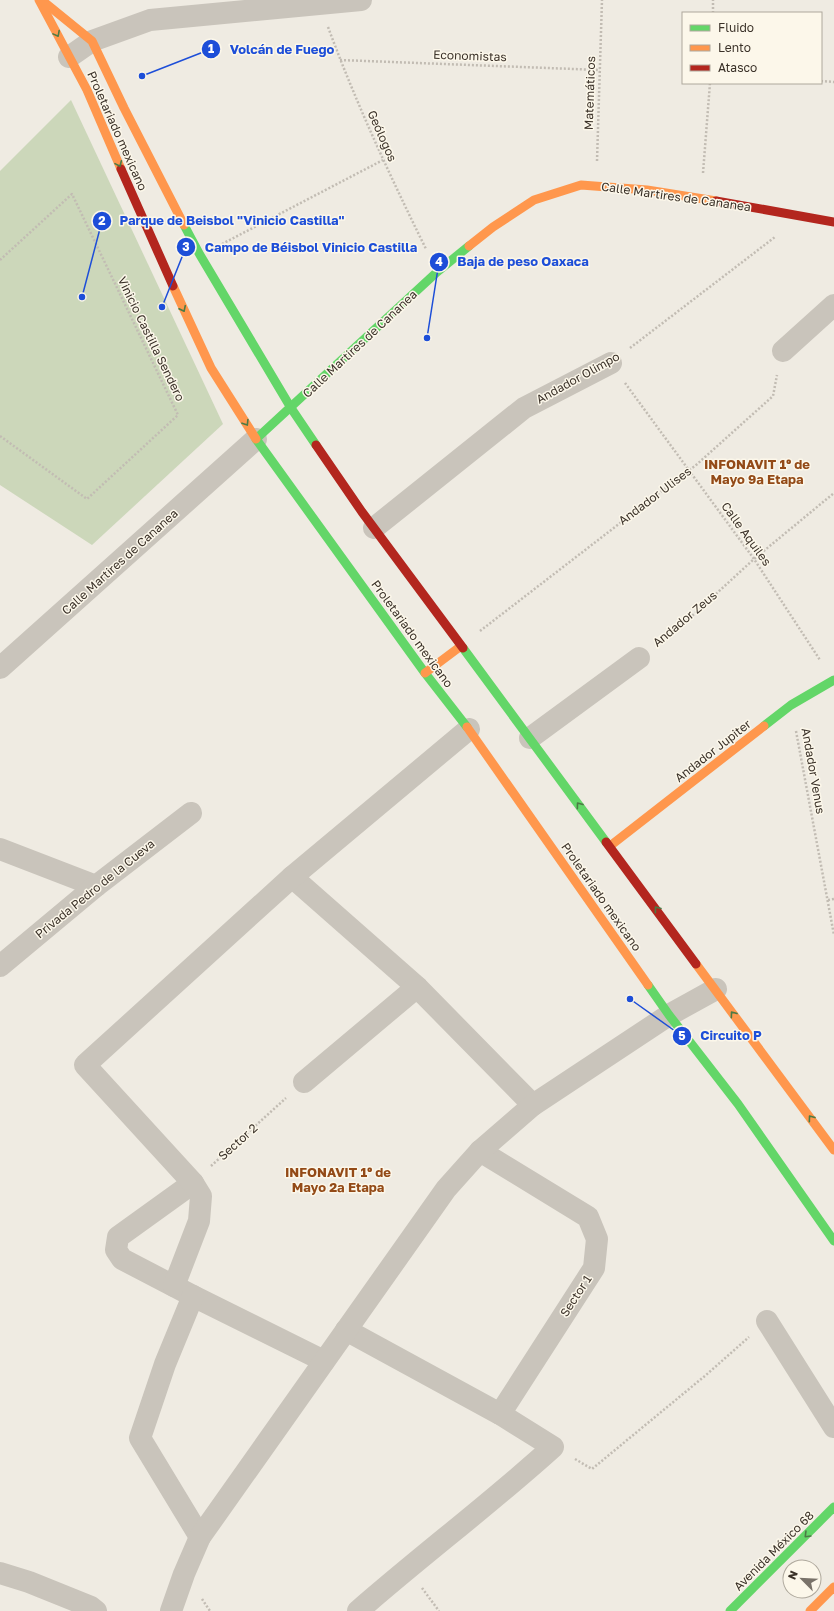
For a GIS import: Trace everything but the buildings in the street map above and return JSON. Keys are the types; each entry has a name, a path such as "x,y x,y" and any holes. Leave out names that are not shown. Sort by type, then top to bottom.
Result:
{"main road":[{"name":"Proletariado mexicano","path":"40,0 92,41 124,108 200,255 291,408 374,528 834,1150"},
{"name":"Proletariado mexicano","path":"40,0 87,90 177,296 211,368 256,439 425,673 469,729 668,1015 738,1104 834,1241"},
{"name":"Calle Martires de Cananea","path":"256,439 437,272 493,227 534,200 580,185 597,186 648,190 701,198 804,215 834,222"},
{"path":"425,673 461,646"},
{"name":"Andador Jupiter","path":"610,846 791,705 834,680"},
{"name":"Avenida México 68","path":"730,1611 834,1508"},
{"path":"810,1611 834,1588"}],"street":[{"path":"69,57 92,41 150,20 360,0"},
{"path":"783,351 834,305"},
{"name":"Andador Olimpo","path":"374,528 524,408 611,363"},
{"name":"Calle Martires de Cananea","path":"0,668 256,439"},
{"path":"530,738 638,658"},
{"path":"174,1286 199,1221 202,1196 193,1183 85,1065 292,877 469,729"},
{"name":"Privada Pedro de la Cueva","path":"0,966 96,886 191,813"},
{"path":"0,849 96,886"},
{"path":"292,877 418,986 533,1105"},
{"path":"304,1082 418,986"},
{"path":"171,1611 184,1574 200,1537 446,1189 480,1151 533,1105 668,1015 716,989"},
{"name":"Sector 1","path":"480,1151 588,1217 597,1239 594,1268 500,1414"},
{"path":"193,1183 118,1237 116,1250 122,1259 324,1361"},
{"path":"194,1296 165,1364 140,1438 200,1537"},
{"path":"767,1321 834,1427"},
{"path":"346,1330 500,1414 553,1447 504,1491 408,1568 358,1611"},
{"path":"0,1573 29,1582 91,1607 96,1611"}],"path":[{"name":"Matemáticos","path":"597,186 602,0"},
{"path":"713,0 713,12"},
{"name":"Geólogos","path":"319,4 340,60 383,160 437,272"},
{"name":"Economistas","path":"340,60 600,70"},
{"path":"822,81 834,82"},
{"path":"701,198 710,84"},
{"path":"200,255 383,160"},
{"name":"Vinicio Castilla Sendero","path":"0,260 72,194 178,416 87,499 0,436"},
{"name":"Andador Olimpo","path":"611,363 804,215"},
{"name":"Andador Ulises","path":"461,646 695,466 773,396 783,351"},
{"name":"Calle Aquiles","path":"611,363 754,559 834,680"},
{"name":"Andador Zeus","path":"638,658 680,627 754,559 834,493"},
{"name":"Andador Venus","path":"791,705 834,936"},
{"path":"828,900 834,899"},
{"name":"Sector 2","path":"193,1183 304,1082"},
{"path":"553,1447 592,1469 767,1321"}],"green space":[{"path":"71,100 223,424 92,545 0,485 0,171"}],"traffic: fast":[{"path":"184,225 200,255 291,408 316,445"},
{"path":"256,439 437,272 469,246"},
{"path":"256,439 425,673 467,727"},
{"path":"463,648 606,842"},
{"path":"764,726 791,705 834,680"},
{"path":"648,985 669,1015 738,1104 834,1241"},
{"path":"730,1611 834,1507"}],"traffic: slow":[{"path":"39,0 87,90 121,169"},
{"path":"44,2 92,41 124,108 184,225"},
{"path":"469,246 493,227 534,200 581,185 647,190 716,201"},
{"path":"173,286 211,368 256,439"},
{"path":"425,673 461,646"},
{"path":"610,846 764,726"},
{"path":"467,727 648,985"},
{"path":"696,964 834,1150"},
{"path":"810,1611 834,1587"}],"traffic: jam":[{"path":"121,169 173,286"},
{"path":"716,201 834,222"},
{"path":"316,445 362,512 463,648"},
{"path":"606,842 696,964"}],"place":[{"name":"Volcán de Fuego","path":"142,76"},
{"name":"Parque de Beisbol \"Vinicio Castilla\"","path":"82,297"},
{"name":"Campo de Béisbol Vinicio Castilla","path":"162,307"},
{"name":"Baja de peso Oaxaca","path":"427,338"},
{"name":"Circuito P","path":"630,999"}],"district":[{"name":"INFONAVIT 1º de Mayo 9ª Etapa","path":"757,472"},
{"name":"INFONAVIT 1º de Mayo 2ª Etapa","path":"338,1180"}]}
